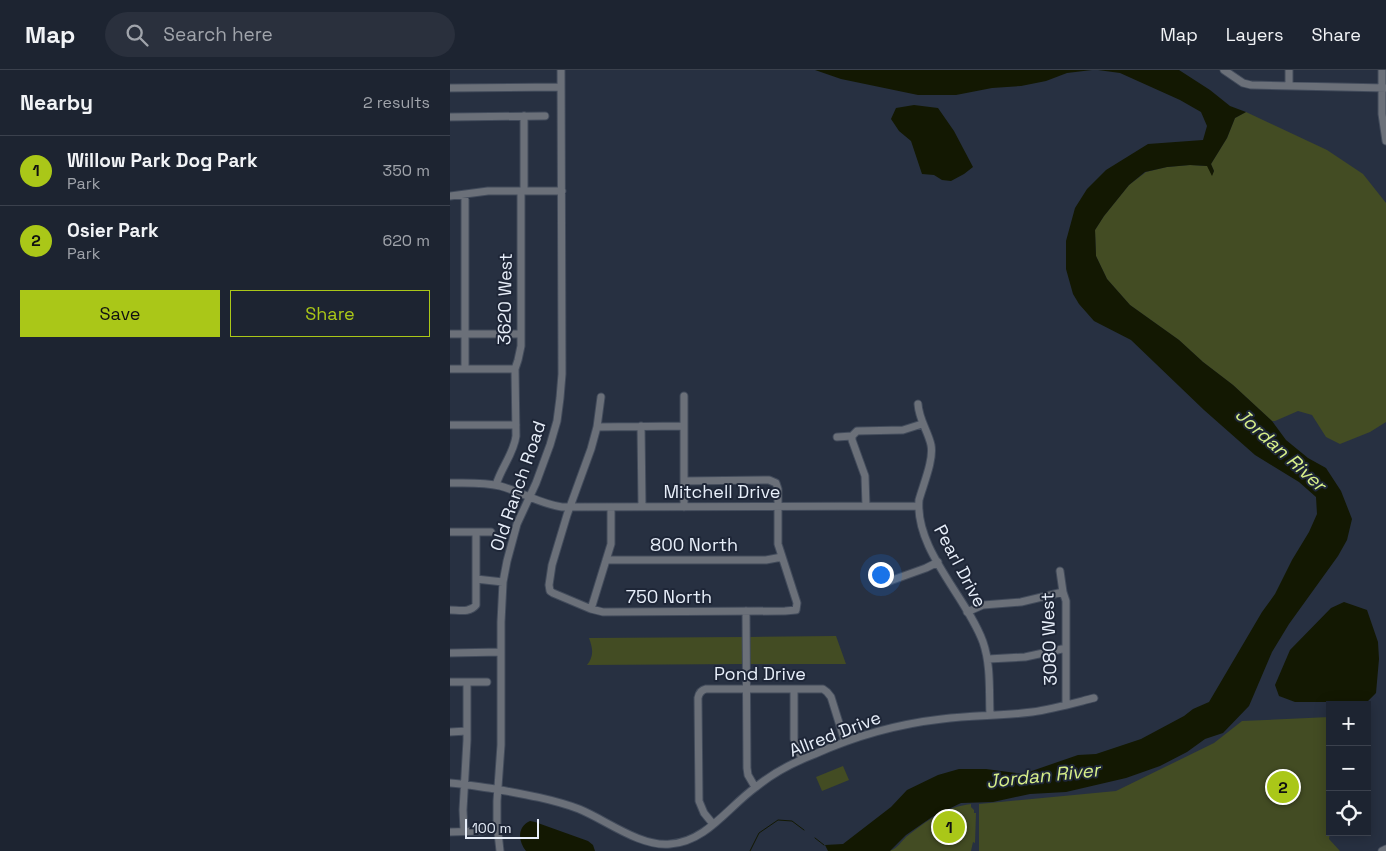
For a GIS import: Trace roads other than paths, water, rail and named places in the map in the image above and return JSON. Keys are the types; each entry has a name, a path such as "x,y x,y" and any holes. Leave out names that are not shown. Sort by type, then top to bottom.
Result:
{"street":[{"name":"Old Ranch Road","path":"500,851 497,824 497,790 501,745 501,614 503,582 517,524 548,452 556,421 562,374 560,70"},
{"path":"1224,70 1243,83 1251,85 1384,88"},
{"path":"1289,70 1289,86"},
{"path":"1382,70 1384,88 1382,114 1386,141"},
{"path":"450,88 561,87"},
{"name":"3620 West","path":"496,485 514,445 516,436 515,369 521,346 524,116"},
{"path":"450,117 545,116"},
{"path":"450,196 482,192 562,191"},
{"path":"465,195 465,368"},
{"path":"450,334 521,334"},
{"path":"450,369 515,369"},
{"path":"684,396 684,507"},
{"path":"570,508 588,461 597,427 601,397"},
{"name":"Pearl Drive","path":"918,404 922,424 931,443 932,454 918,506 921,526 938,562 980,635 988,659 990,715"},
{"path":"837,437 852,436 857,431 902,430 922,424"},
{"path":"450,425 516,425"},
{"path":"641,426 642,507"},
{"path":"597,427 684,426"},
{"path":"852,436 865,476 866,506"},
{"path":"684,481 769,480 776,483 778,489 778,544 782,557"},
{"name":"Mitchell Drive","path":"450,484 480,483 496,485 551,506 570,508 918,506"},
{"path":"591,609 611,544 611,507"},
{"name":"750 North","path":"570,508 552,565 549,587 553,593 591,609 610,612 796,610 797,603 782,557"},
{"path":"450,532 491,532"},
{"path":"450,610 469,610 474,608 476,602 476,532"},
{"name":"800 North","path":"606,560 766,560 782,557"},
{"path":"887,582 938,562"},
{"name":"3080 West","path":"1060,571 1066,601 1066,706"},
{"path":"476,579 503,582"},
{"path":"967,612 986,604 1021,602 1063,592"},
{"path":"746,612 747,768 748,775 755,787"},
{"path":"988,659 1025,657 1062,648 1066,649"},
{"path":"450,653 501,652"},
{"path":"450,682 487,682"},
{"path":"464,832 467,682"},
{"path":"794,688 794,739 802,760"},
{"name":"Pond Drive","path":"713,824 704,813 699,800 698,698 700,692 706,689 820,689 828,692 832,699 846,742"},
{"name":"Allred Drive","path":"450,783 539,797 590,814 639,838 657,844 670,844 683,842 700,834 755,787 802,760 846,742 924,721 953,717 1032,712 1066,706 1094,698"},
{"path":"450,732 467,731"},
{"path":"450,832 483,831"},
{"path":"1382,851 1386,849"}],"water":[{"path":"815,70 1092,70 1067,73 1046,81 1021,86 992,88 956,95 918,95 841,79"},
{"name":"Jordan River","path":"1098,70 1179,70 1210,90 1230,106 1246,112 1235,118 1227,138 1211,164 1214,171 1212,176 1207,166 1167,167 1145,172 1129,185 1095,230 1096,256 1107,279 1130,305 1179,340 1203,362 1233,385 1272,421 1286,440 1308,458 1326,468 1341,491 1352,519 1347,540 1272,652 1249,706 1223,733 1205,739 1187,752 1160,766 1126,778 1066,792 1030,794 993,802 961,803 932,817 906,835 890,851 828,851 825,845 843,844 891,807 907,790 938,775 959,769 986,769 1023,774 1078,755 1096,754 1141,739 1209,702 1262,612 1275,594 1317,514 1316,497 1299,482 1255,455 1204,410 1131,340 1094,321 1073,294 1066,269 1066,241 1075,208 1087,189 1106,170 1148,144 1203,140 1207,126 1201,112 1180,100 1120,73"},
{"path":"914,105 938,108 954,131 973,167 951,181 942,180 934,175 922,174 911,141 899,131 891,119 896,108"},
{"path":"1344,602 1367,610 1378,642 1379,659 1376,693 1368,701 1295,702 1279,696 1275,685 1290,650 1331,608"},
{"path":"530,821 588,841 593,845 595,851 526,851 521,843 520,834 523,827"}],"waterway":[{"path":"750,851 759,833 778,820 792,821 804,830"},
{"path":"815,838 824,845"}],"place":[{"name":"Osier Park","path":"1283,787"},
{"name":"Willow Park Dog Park","path":"949,827"}]}
